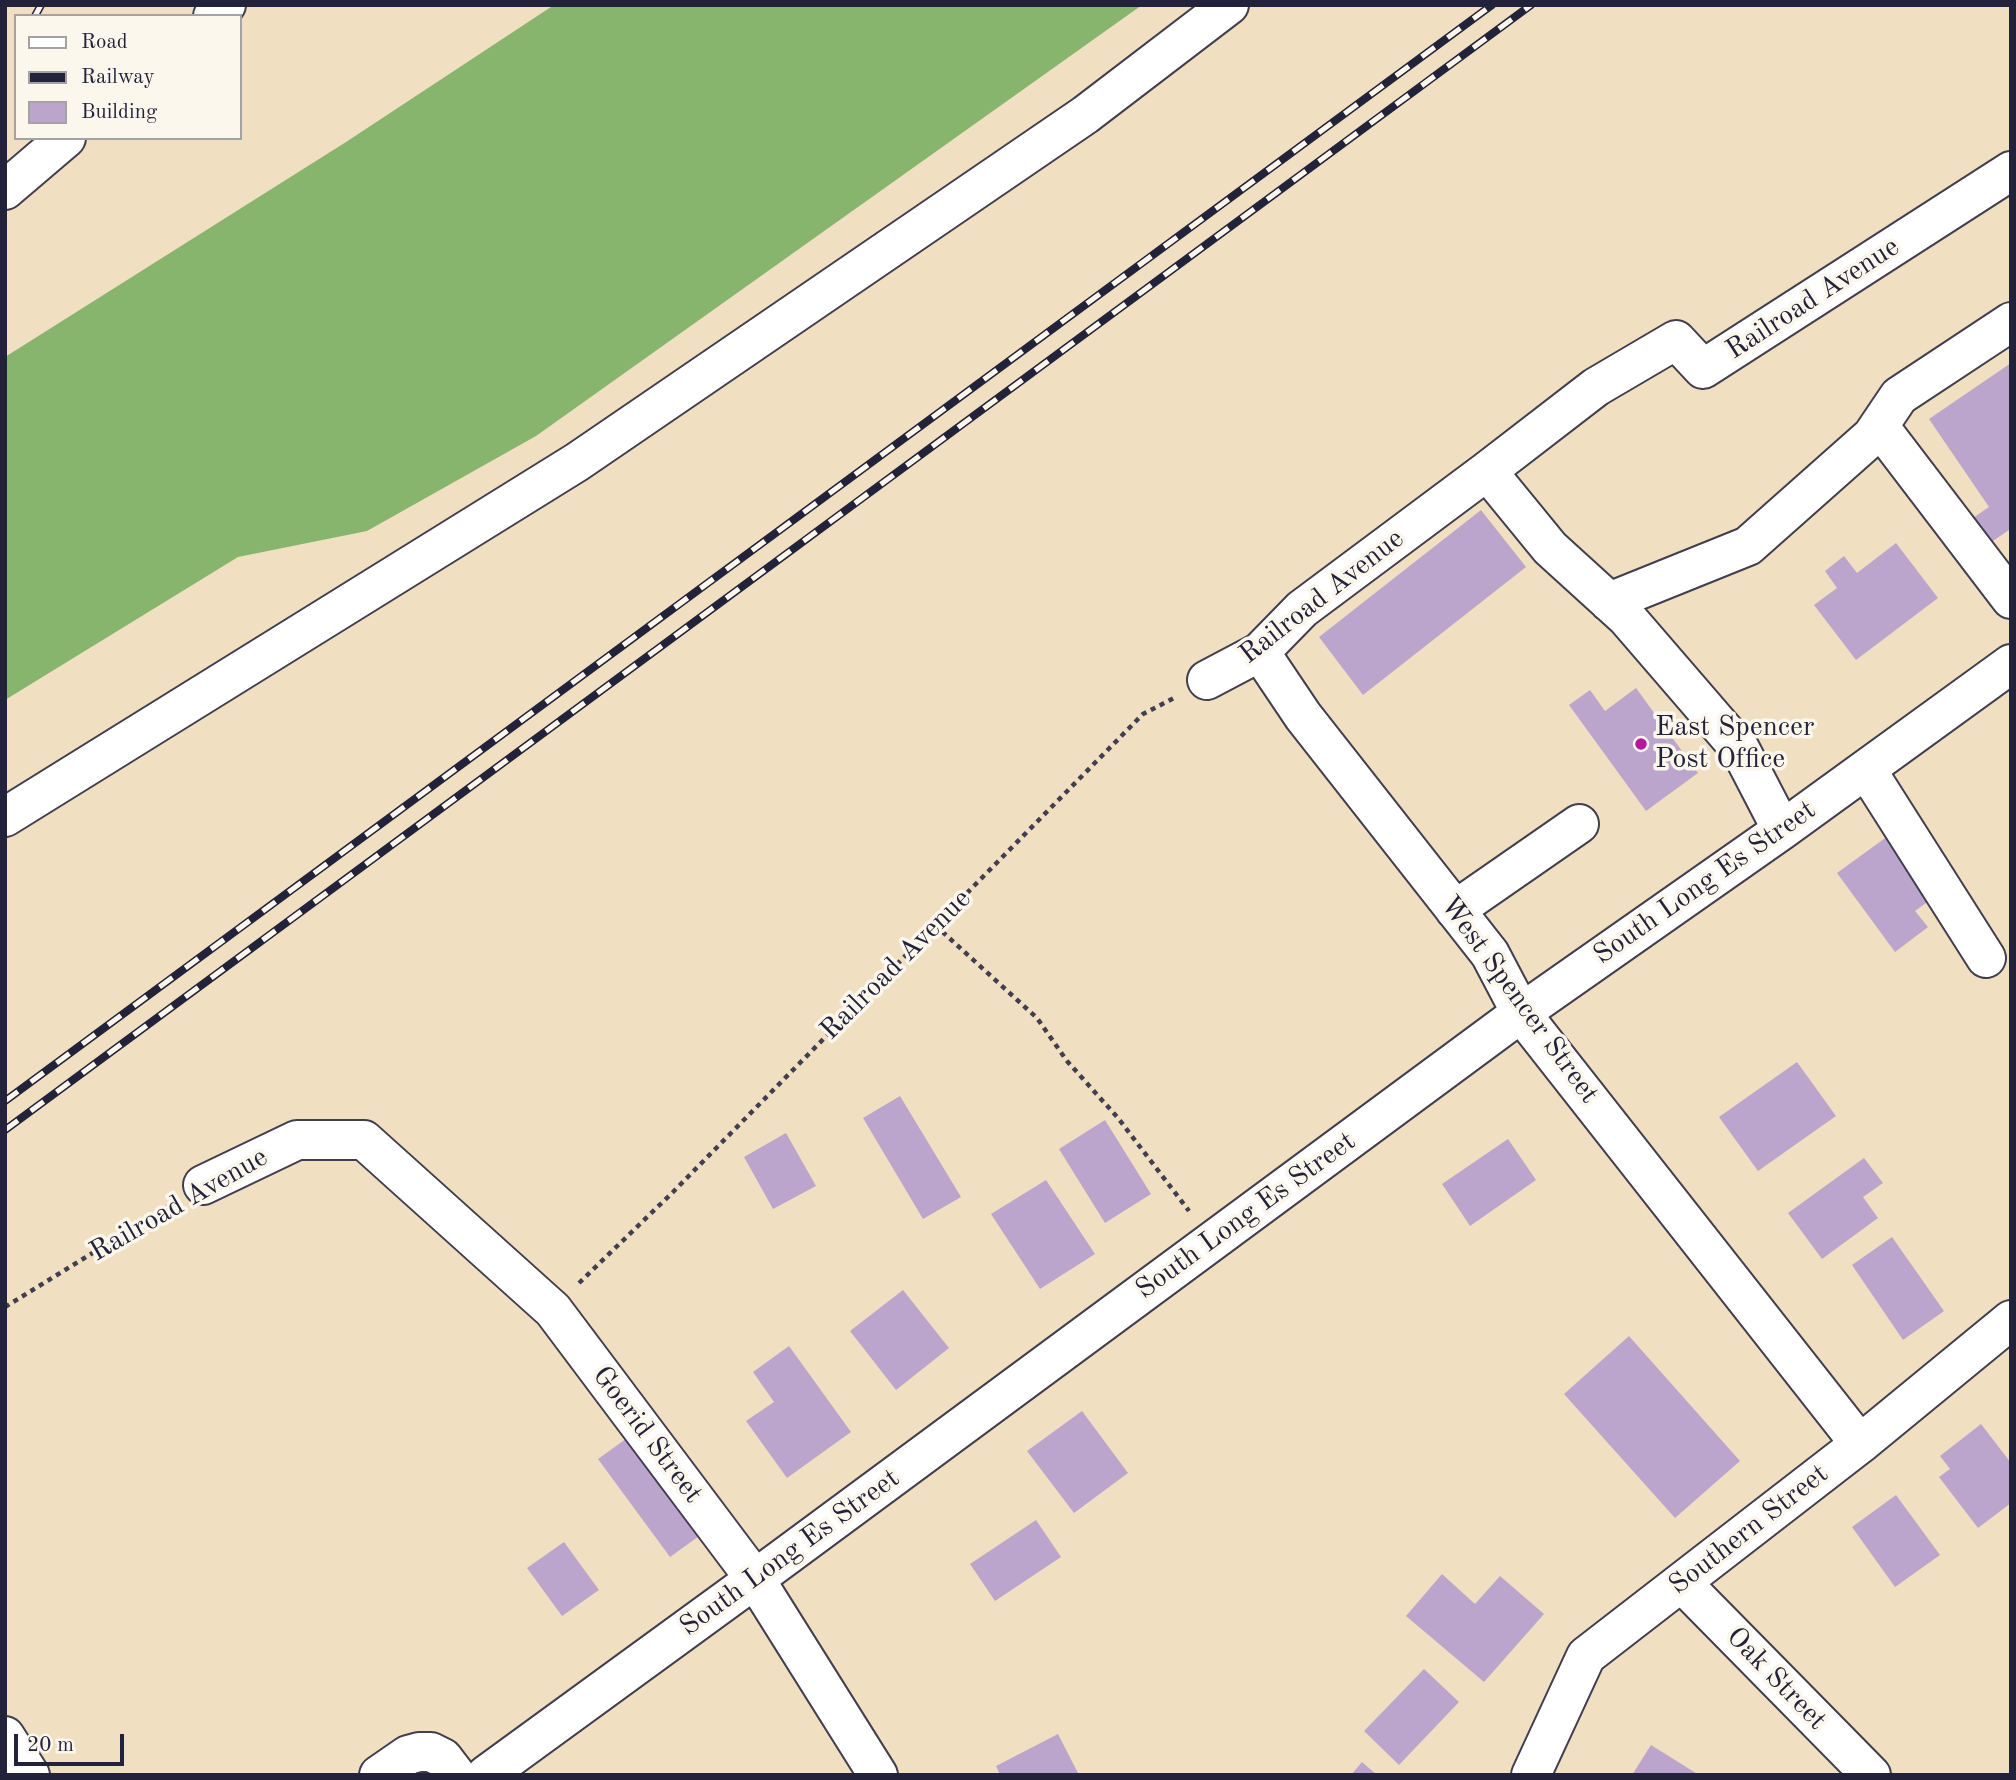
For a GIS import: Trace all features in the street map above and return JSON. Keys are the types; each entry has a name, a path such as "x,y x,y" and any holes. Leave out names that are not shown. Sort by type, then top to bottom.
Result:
{"street":[{"path":"5,817 577,461 1085,115 1230,5"},
{"path":"5,190 63,140"},
{"name":"Railroad Avenue","path":"1208,680 1260,652 1302,608 1596,387 1676,340 1703,369 2011,172"},
{"path":"1609,602 1748,546 1872,436 1899,397 2011,322"},
{"path":"1878,426 2011,599"},
{"path":"1487,471 1550,548 1627,618 1740,749 1782,830"},
{"name":"West Spencer Street","path":"1260,652 1303,716 1490,954 1521,1013 1860,1444"},
{"name":"South Long Es Street","path":"486,1775 1521,1013 1782,830 2011,664"},
{"path":"1866,769 1986,958"},
{"path":"1455,910 1579,824"},
{"name":"Railroad Avenue","path":"203,1185 297,1140 364,1140"},
{"name":"Goerid Street","path":"364,1140 553,1310 755,1579 878,1775"},
{"name":"Southern Street","path":"1531,1775 1586,1656 1860,1444 2011,1320"},
{"name":"Oak Street","path":"1682,1583 1871,1775"},
{"path":"5,1736 30,1775"},
{"path":"379,1775 408,1755 419,1752 431,1752 443,1758 456,1775"}],"path":[{"name":"Railroad Avenue","path":"553,1310 1143,714 1208,680"},
{"path":"935,925 1037,1018 1067,1061 1118,1118 1213,1241"},
{"name":"Railroad Avenue","path":"5,1307 203,1185"}],"green space":[{"path":"554,5 1142,5 536,436 367,531 238,557 5,700 5,357 346,142"}],"building":[{"path":"2011,363 2011,533 2009,530 1987,545 1970,520 1989,507 1929,419"},
{"path":"1481,510 1526,567 1363,695 1319,637"},
{"path":"1896,543 1938,598 1856,660 1814,605 1837,588 1825,571 1844,556 1857,573"},
{"path":"1636,688 1698,773 1646,811 1569,705 1590,690 1605,711"},
{"path":"1888,836 1933,898 1915,911 1928,927 1895,952 1837,873"},
{"path":"1797,1062 1836,1116 1758,1171 1719,1117"},
{"path":"900,1096 961,1197 923,1219 863,1118"},
{"path":"1105,1120 1151,1194 1105,1223 1059,1149"},
{"path":"786,1133 816,1186 773,1209 744,1157"},
{"path":"1508,1139 1536,1180 1470,1226 1442,1184"},
{"path":"1864,1158 1883,1183 1863,1197 1878,1218 1822,1259 1788,1213"},
{"path":"1046,1180 1095,1254 1040,1289 991,1214"},
{"path":"1892,1237 1944,1311 1903,1340 1852,1265"},
{"path":"903,1290 949,1348 896,1390 850,1331"},
{"path":"1629,1336 1740,1461 1675,1518 1564,1394"},
{"path":"789,1346 851,1432 787,1478 746,1421 774,1402 753,1372"},
{"path":"1082,1411 1128,1473 1074,1513 1027,1451"},
{"path":"1981,1424 2011,1463 2011,1503 1978,1528 1939,1477 1950,1469 1940,1456"},
{"path":"630,1436 702,1534 670,1557 598,1459"},
{"path":"1896,1495 1940,1555 1895,1587 1852,1527"},
{"path":"1036,1520 1061,1557 995,1601 970,1564"},
{"path":"564,1542 599,1590 562,1616 527,1568"},
{"path":"1442,1574 1475,1604 1500,1576 1544,1614 1484,1682 1406,1616"},
{"path":"1424,1669 1459,1702 1399,1765 1364,1731"},
{"path":"1058,1734 1079,1775 1000,1775 996,1766"},
{"path":"1651,1745 1699,1775 1632,1775"},
{"path":"1362,1762 1377,1775 1351,1775"}],"railway":[{"path":"36,14 41,5"},
{"path":"5,1101 1492,5"},
{"path":"5,1130 1531,5"}],"place":[{"name":"East Spencer Post Office","path":"1641,744"}]}
